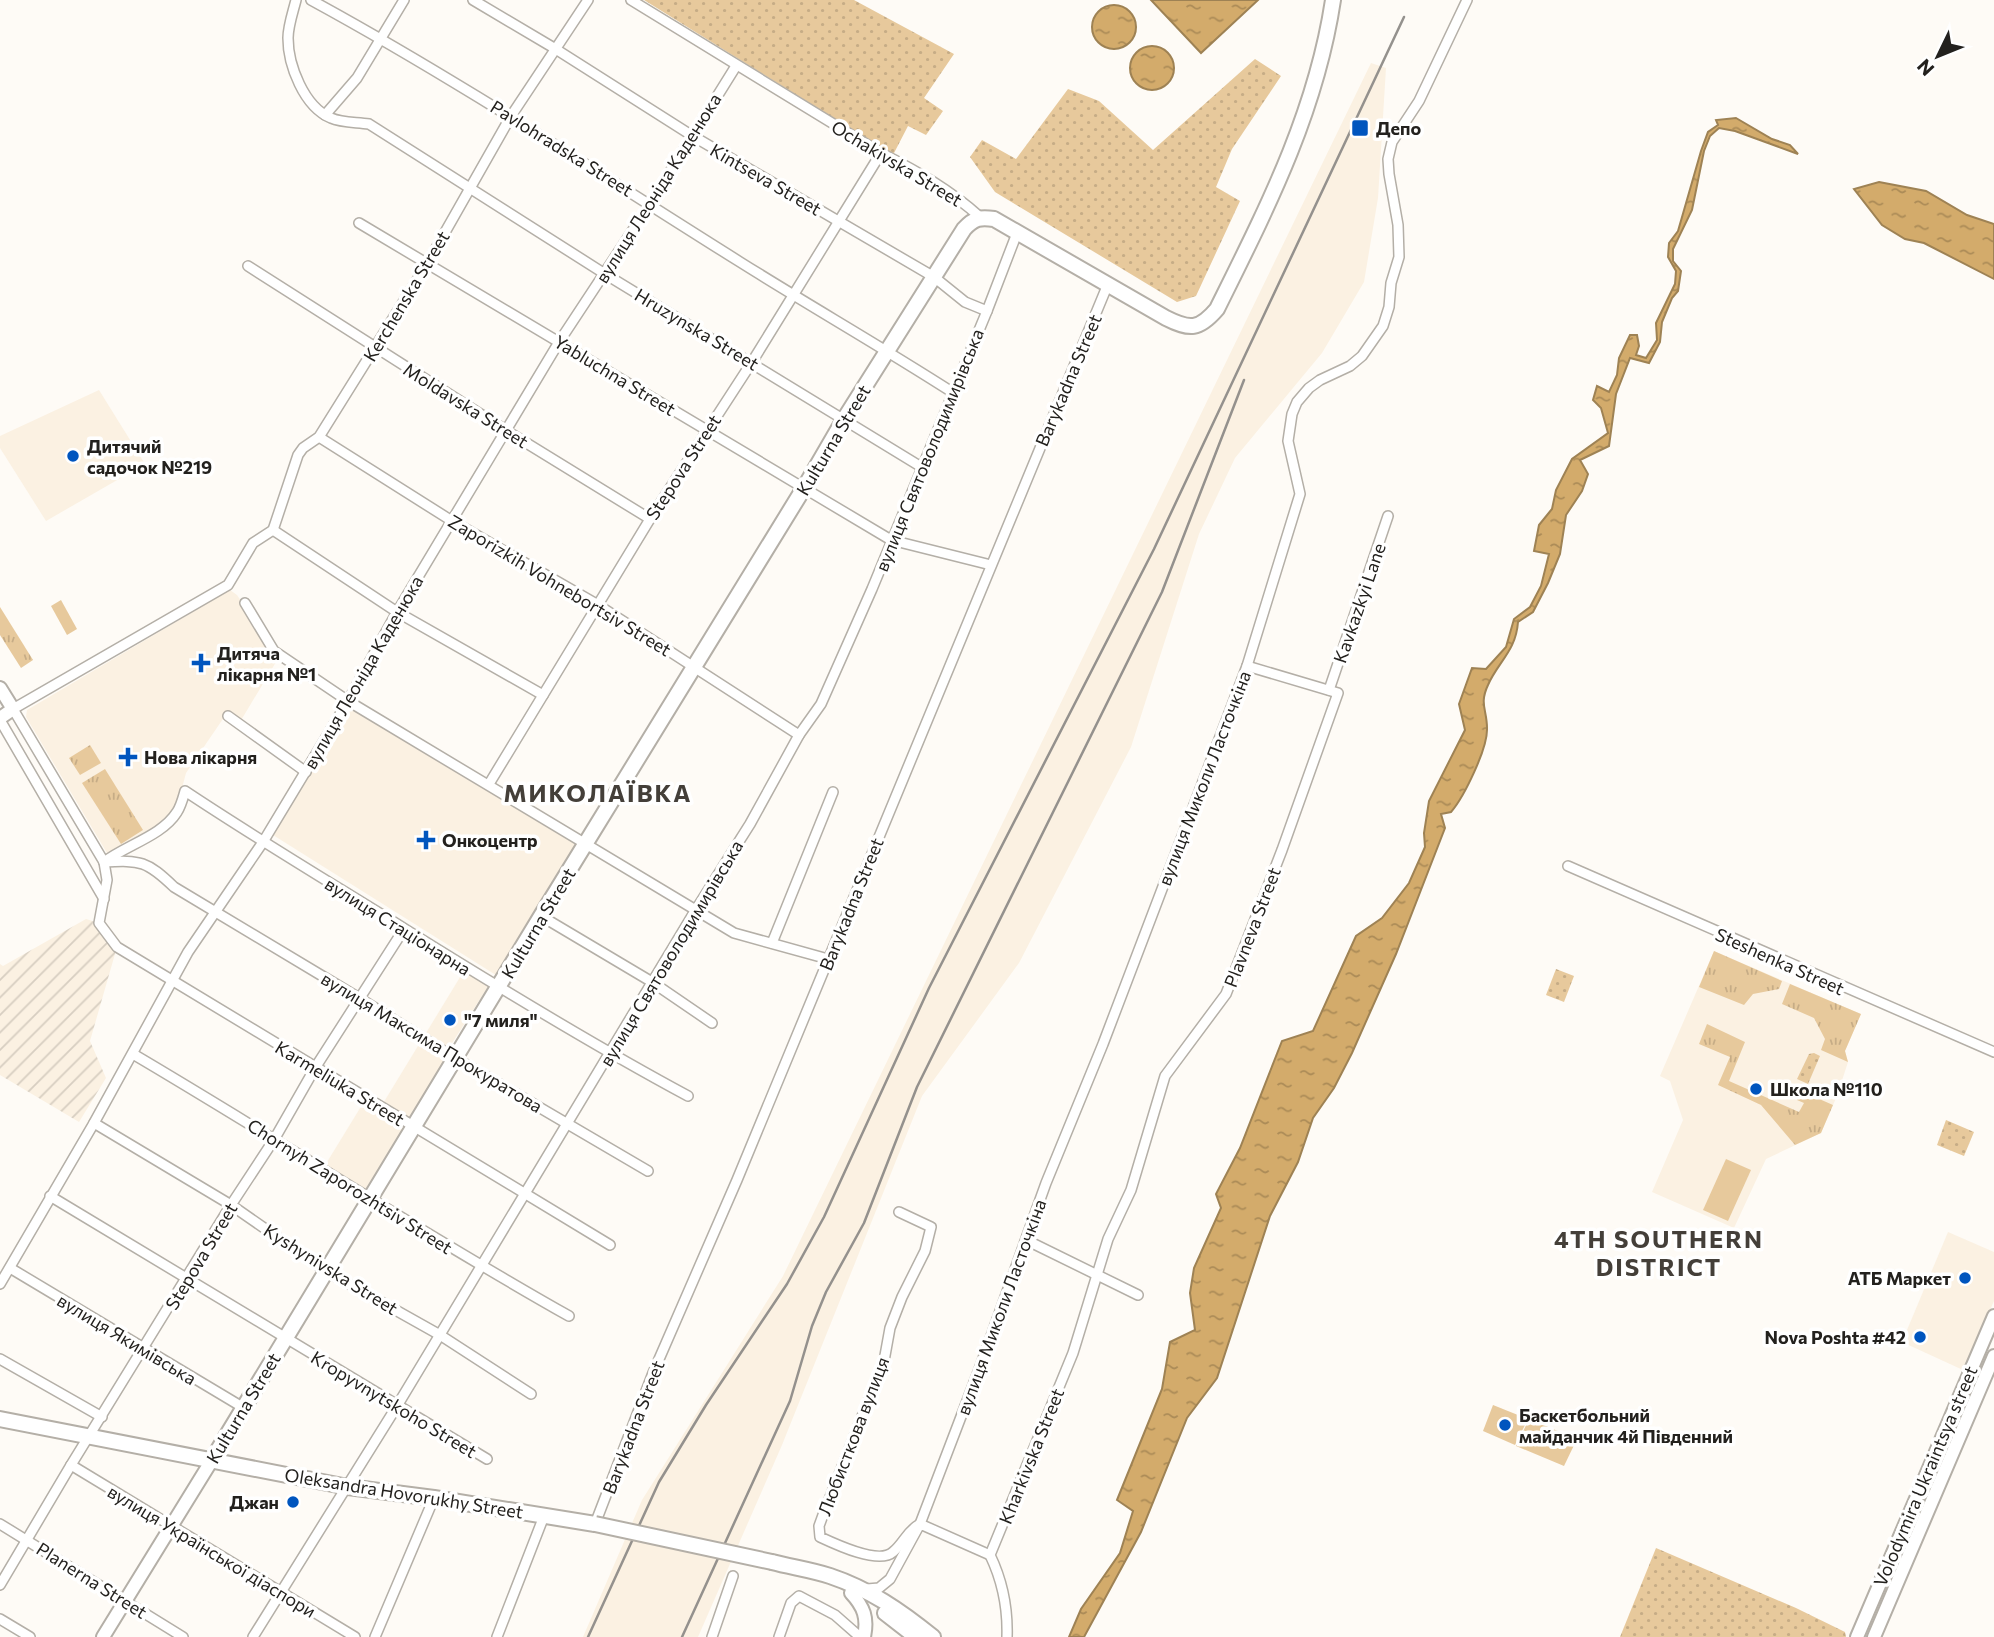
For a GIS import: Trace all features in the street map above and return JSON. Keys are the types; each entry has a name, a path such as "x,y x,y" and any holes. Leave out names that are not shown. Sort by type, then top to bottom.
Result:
{"main road":[{"name":"Ochakivska Street","path":"980,217 994,219 1182,326 1194,327 1206,322 1217,309 1266,212 1292,153 1314,92 1334,0"},
{"name":"Kulturna Street","path":"212,1460 844,421 964,229 971,221 980,217"},
{"name":"Oleksandra Hovorukhy Street","path":"0,1419 348,1487 595,1524 772,1562 856,1591 933,1637"},
{"name":"Oleksandra Hovorukhy Street","path":"900,1617 916,1637"}],"street":[{"path":"297,0 288,37 291,60 311,102 325,115 357,78 404,0"},
{"name":"Pavlohradska Street","path":"310,0 380,37 512,116 741,263 952,391"},
{"name":"Kintseva Street","path":"473,0 691,135 934,278 959,298 987,311"},
{"name":"Kerchenska Street","path":"13,709 228,585 254,543 273,530 298,454 319,437 427,264 512,116 554,48 588,0"},
{"name":"Ochakivska Street","path":"631,0 881,153 919,172 958,197 980,217"},
{"name":"вулиця Миколи Ласточкіна","path":"890,1579 920,1524 1046,1184 1247,666 1300,494 1289,442 1292,414 1297,402 1309,388 1350,366 1362,356 1384,326 1391,283 1399,257 1398,225 1388,159 1392,142 1419,101 1467,0"},
{"name":"вулиця Леоніда Каденюка","path":"0,1284 200,933 218,911 306,772 397,612 559,342 650,204 736,65"},
{"name":"Hruzynska Street","path":"325,115 334,120 369,124 471,186 605,274 923,468"},
{"name":"Stepova Street","path":"489,784 650,519 752,362 881,153"},
{"name":"Yabluchna Street","path":"359,223 891,540 991,565"},
{"name":"вулиця Святоволодимирівська","path":"253,1637 482,1267 750,824 799,735 821,704 841,664 923,468 1017,233"},
{"name":"Moldavska Street","path":"248,266 650,519"},
{"name":"Barykadna Street","path":"595,1524 653,1373 1108,284"},
{"name":"Zaporizkih Vohnebortsiv Street","path":"319,437 598,606 799,735"},
{"name":"Kavkazkyi Lane","path":"1329,691 1388,516"},
{"path":"273,530 397,612 543,695"},
{"path":"245,603 274,651 348,701 734,933 828,959"},
{"path":"1247,666 1329,691"},
{"path":"0,688 104,862"},
{"name":"Plavneva Street","path":"1096,1276 1108,1239 1129,1197 1167,1071 1226,994 1282,850 1338,693 1329,691"},
{"path":"13,709 0,719 104,899"},
{"path":"228,716 306,772"},
{"name":"вулиця Стаціонарна","path":"104,862 169,821 176,814 185,791 262,842 498,988 609,1054 688,1096"},
{"path":"772,943 834,792"},
{"name":"Karmeliuka Street","path":"104,862 107,880 99,923 117,947 610,1245"},
{"name":"вулиця Максима Прокуратова","path":"104,862 144,863 174,887 218,911 455,1058 648,1171"},
{"name":"Steshenka Street","path":"1568,866 1994,1052"},
{"path":"541,916 652,982 712,1023"},
{"name":"Stepova Street","path":"0,1585 71,1465 275,1138 315,1068 404,929"},
{"name":"Chornyh Zaporozhtsiv Street","path":"133,1054 275,1138 482,1267 569,1316"},
{"name":"Kyshynivska Street","path":"94,1123 231,1205 326,1271 440,1335 531,1394"},
{"name":"Kropyvnytskoho Street","path":"50,1196 487,1460"},
{"name":"Любисткова вулиця","path":"899,1212 931,1227 925,1251 894,1318 884,1361 819,1526 820,1537 880,1558 893,1553 911,1529 920,1524"},
{"path":"1026,1240 1138,1295"},
{"name":"вулиця Якимівська","path":"10,1268 244,1408"},
{"name":"Kharkivska Street","path":"990,1555 1073,1353 1096,1276"},
{"name":"Volodymira Ukraintsya street","path":"1857,1637 1994,1316"},
{"name":"Volodymira Ukraintsya street","path":"1874,1637 1994,1356"},
{"path":"0,1359 102,1417"},
{"name":"Kulturna Street","path":"103,1637 212,1460"},
{"name":"вулиця Української діаспори","path":"71,1465 355,1637"},
{"path":"375,1637 434,1498"},
{"path":"497,1637 544,1516"},
{"name":"Planerna Street","path":"0,1524 183,1637"},
{"path":"920,1524 990,1555 1001,1578 1006,1600 1007,1637"},
{"path":"712,1637 733,1576"},
{"path":"863,1637 866,1626 864,1609 856,1591 879,1588 890,1579"},
{"path":"863,1637 883,1618 900,1617 888,1595 890,1579"},
{"path":"779,1637 791,1603 799,1597 835,1615 863,1637"},
{"path":"0,1619 30,1637"}],"shaded area":[{"path":"1371,63 1386,68 1378,198 1364,282 1322,353 1235,458 1199,534 1131,747 1019,963 922,1096 782,1445 698,1637 583,1637 642,1500 783,1276"},
{"name":"Дитячий садочок №219","path":"99,390 145,464 46,521 0,448 0,436"},
{"path":"230,590 237,595 279,657 240,722 227,713 186,773 177,807 155,829 107,853 26,717 27,710"},
{"name":"Онкоцентр","path":"350,707 579,845 499,977 273,835"},
{"path":"86,919 99,923 117,947 90,1041 106,1078 79,1122 0,1075 0,964 3,966"},
{"name":"Школа №110","path":"1714,951 1861,1014 1845,1051 1848,1062 1837,1096 1821,1133 1766,1159 1734,1228 1652,1192 1683,1120 1670,1081 1660,1076"},
{"path":"465,969 489,985 449,1048 426,1033"},
{"path":"421,1041 449,1059 410,1122 382,1105"},
{"path":"365,1100 408,1127 366,1193 324,1167"},
{"path":"1948,1232 1994,1252 1994,1301 1963,1370 1902,1342"}],"green space":[{"path":"644,0 854,0 954,54 924,98 943,111 926,135 908,126 893,155"},
{"path":"1255,59 1281,76 1232,149 1216,187 1240,201 1196,296 1177,302 995,192 970,157 982,140 1016,159 1068,89 1099,101 1153,150"},
{"path":"61,600 77,629 67,635 51,606"},
{"path":"0,607 33,660 21,668 0,635"},
{"path":"90,745 101,763 80,775 69,758"},
{"path":"105,769 143,830 121,844 82,783"},
{"path":"1714,951 1782,981 1779,989 1753,994 1744,1005 1699,987"},
{"path":"1556,969 1574,976 1564,1002 1546,995"},
{"path":"1790,984 1861,1014 1845,1051 1848,1062 1821,1050 1825,1039 1814,1018 1782,1004"},
{"path":"1707,1024 1745,1042 1729,1081 1799,1112 1804,1103 1797,1100 1801,1091 1833,1105 1821,1133 1795,1145 1761,1105 1718,1085 1730,1057 1699,1044"},
{"path":"1809,1054 1820,1056 1808,1084 1797,1079"},
{"path":"1946,1120 1974,1132 1964,1156 1937,1145"},
{"path":"1726,1159 1751,1170 1728,1221 1703,1210"},
{"name":"Баскетбольний майданчик 4й Південний","path":"1493,1405 1528,1419 1515,1445 1483,1431"},
{"path":"1529,1419 1577,1439 1564,1466 1516,1446"},
{"path":"1656,1548 1796,1608 1845,1632 1846,1637 1620,1637"}],"water":[{"path":"1151,0 1258,0 1201,53"},
{"path":"1114,5 1123,6 1130,11 1135,18 1135,36 1130,43 1123,48 1114,49 1105,48 1098,43 1093,36 1092,27 1093,18 1098,11 1105,6"},
{"path":"1152,46 1161,47 1168,52 1173,59 1173,77 1168,84 1161,89 1152,90 1143,89 1136,84 1131,77 1130,68 1131,59 1136,52 1143,47"},
{"path":"1736,118 1772,139 1790,145 1798,154 1735,131 1719,128 1710,136 1704,151 1692,210 1673,249 1673,261 1681,271 1678,291 1672,298 1662,322 1660,342 1649,363 1630,358 1616,394 1609,446 1580,460 1588,474 1582,491 1566,515 1560,554 1533,612 1518,622 1514,641 1485,692 1487,722 1484,747 1456,805 1451,812 1441,814 1445,828 1396,954 1352,1053 1334,1088 1313,1118 1298,1162 1270,1216 1217,1378 1187,1418 1141,1532 1084,1637 1069,1637 1081,1609 1120,1553 1133,1511 1117,1500 1162,1389 1170,1342 1195,1330 1190,1293 1194,1268 1221,1208 1216,1194 1240,1148 1282,1041 1313,1031 1356,936 1382,918 1409,883 1425,847 1424,833 1429,801 1465,730 1459,704 1472,668 1486,669 1506,647 1514,619 1530,607 1541,586 1549,554 1534,551 1539,525 1552,509 1556,490 1572,459 1608,433 1601,408 1593,400 1597,386 1609,392 1617,375 1619,358 1630,335 1637,335 1639,346 1636,355 1646,358 1657,340 1656,323 1675,284 1676,271 1668,257 1669,243 1678,231 1701,151 1708,132 1718,125 1716,120"},
{"path":"1879,182 1926,191 1967,215 1994,224 1994,279 1924,243 1905,239 1882,225 1854,189"}],"railway":[{"path":"588,1637 659,1482 706,1405 787,1284 824,1217 929,988 1154,549 1404,17"},
{"path":"682,1637 790,1401 812,1326 826,1292 864,1223 917,1087 1162,592 1244,380"}],"place":[{"name":"Депо","path":"1360,128"},
{"name":"Дитячий садочок №219","path":"73,456"},
{"name":"Дитяча лікарня №1","path":"201,663"},
{"name":"Нова лікарня","path":"128,757"},
{"name":"Онкоцентр","path":"426,840"},
{"name":"\"7 миля\"","path":"450,1020"},
{"name":"Школа №110","path":"1756,1089"},
{"name":"АТБ Маркет","path":"1965,1278"},
{"name":"Nova Poshta #42","path":"1920,1337"},
{"name":"Баскетбольний майданчик 4й Південний","path":"1505,1425"},
{"name":"Джан","path":"293,1502"}],"district":[{"name":"МИКОЛАЇВКА","path":"598,792"},
{"name":"4TH SOUTHERN DISTRICT","path":"1659,1252"}]}
